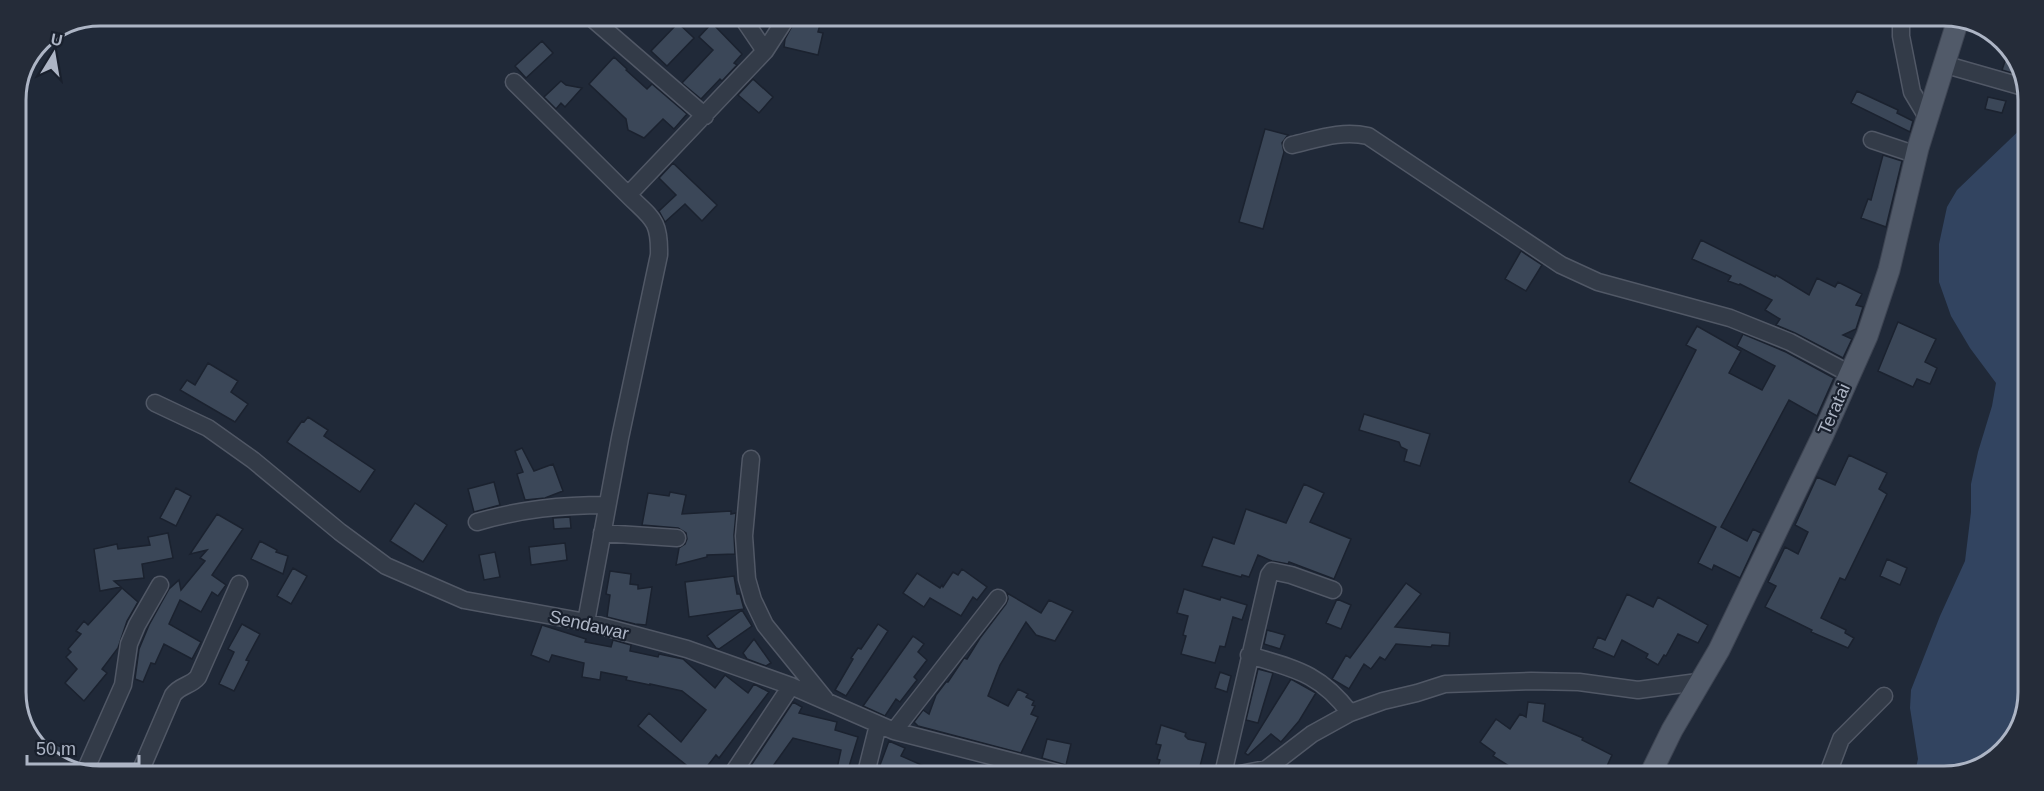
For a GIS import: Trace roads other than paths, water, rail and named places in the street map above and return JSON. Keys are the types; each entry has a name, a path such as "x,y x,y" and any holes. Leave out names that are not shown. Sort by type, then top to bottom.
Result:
{"main road":[{"name":"Teratai","path":"1654,766 1698,682 1719,650 1822,437 1880,301 1927,117 1956,27"}],"street":[{"path":"601,26 705,116"},
{"path":"748,26 765,51"},
{"path":"628,195 765,51 781,26"},
{"path":"1901,26 1912,92 1927,117"},
{"path":"1943,64 2017,85"},
{"path":"514,82 654,221 658,228 659,255 607,505 586,622"},
{"path":"1292,145 1340,133 1368,136 1561,265 1598,282 1730,318 1790,342 1850,374"},
{"path":"1872,140 1917,155"},
{"name":"Sendawar","path":"155,403 208,428 253,460 340,532 386,566 464,600 586,622 687,649 790,686 886,728 1022,766"},
{"path":"751,459 744,536 747,579 753,600 765,625 827,702"},
{"path":"477,522 539,507 607,505"},
{"path":"602,533 677,538"},
{"path":"1225,766 1266,585 1272,571 1292,575 1333,590"},
{"path":"88,764 123,685 129,644 160,585"},
{"path":"143,766 173,695 182,687 194,683 198,677 239,585"},
{"path":"869,766 886,728 998,598"},
{"path":"1249,656 1307,673 1326,686 1350,713"},
{"path":"1269,766 1311,734 1350,713 1383,701 1446,684 1570,682 1638,690 1698,682"},
{"path":"738,766 790,686"},
{"path":"1831,766 1841,739 1884,696"}],"water":[{"path":"2018,132 2018,701 2009,728 1997,744 1986,753 1973,760 1954,765 1916,766 1918,759 1910,708 1911,690 1940,616 1965,561 1971,512 1971,484 1996,383 1970,348 1951,316 1939,282 1939,244 1947,207 1957,190"}]}
